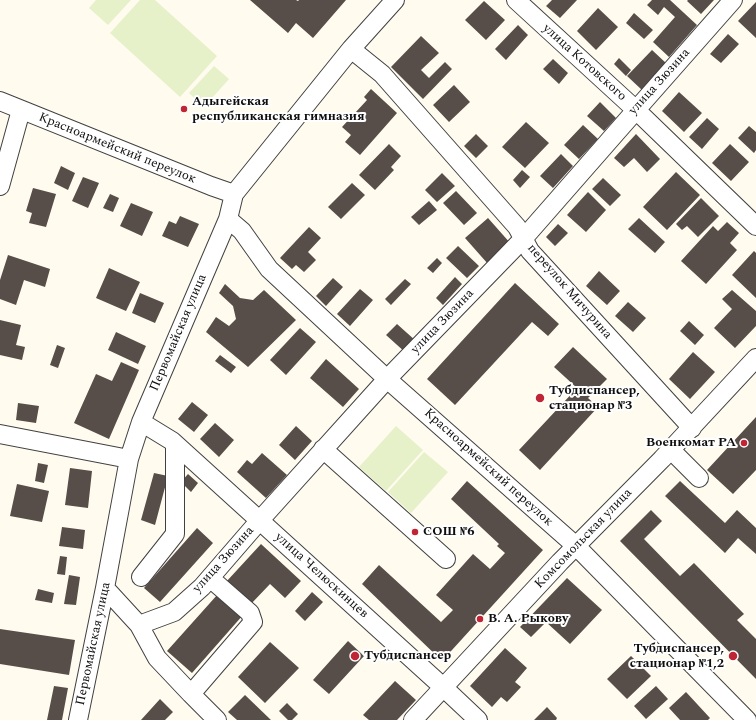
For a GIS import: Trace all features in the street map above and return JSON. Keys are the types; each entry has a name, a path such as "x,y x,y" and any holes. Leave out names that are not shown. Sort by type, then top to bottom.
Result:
{"street":[{"name":"Первомайская улица","path":"78,720 129,459 141,422 228,219 234,194 350,49 395,0"},
{"name":"улица Котовского","path":"516,0 636,110 756,226"},
{"name":"улица Зюзина","path":"139,624 174,612 202,587 387,379 524,239 733,0"},
{"name":"переулок Мичурина","path":"350,49 382,74 517,226 530,252 692,428"},
{"name":"Красноармейский переулок","path":"0,101 234,194"},
{"path":"0,186 21,110"},
{"name":"Красноармейский переулок","path":"228,219 242,231 269,268 387,379 576,546 747,720"},
{"name":"Комсомольская улица","path":"413,720 576,546 692,428 756,358"},
{"name":"улица Челюскинцев","path":"141,422 175,444 478,720"},
{"path":"0,434 129,459"},
{"path":"141,577 176,534 175,444"},
{"path":"323,450 446,559"},
{"path":"671,450 699,478"},
{"path":"191,694 253,622 250,613 210,578"},
{"path":"105,588 139,624 157,658 217,720"}],"green space":[{"path":"96,0 131,0 108,25 89,8"},
{"path":"140,0 155,0 217,56 180,97 110,33"},
{"path":"214,66 229,79 204,107 189,93"},
{"path":"396,426 423,450 386,491 359,467"},
{"path":"424,452 448,472 411,513 388,492"}],"building":[{"path":"250,0 346,0 313,38 296,23 288,33"},
{"path":"552,0 577,0 560,18 546,6"},
{"path":"652,0 670,0 697,25 669,57 653,42 675,17 664,7 658,15 647,5"},
{"path":"714,0 701,14 687,1"},
{"path":"484,1 505,20 486,40 465,20"},
{"path":"756,2 756,38 738,21"},
{"path":"598,8 618,27 596,50 577,31"},
{"path":"634,13 653,30 644,39 626,23"},
{"path":"518,25 528,35 506,60 495,49"},
{"path":"728,34 739,44 721,63 710,54"},
{"path":"421,36 439,53 421,70 429,78 445,62 452,69 423,99 391,67"},
{"path":"652,50 667,64 642,90 627,76"},
{"path":"619,58 631,70 626,76 614,64"},
{"path":"553,59 568,73 559,84 543,69"},
{"path":"454,85 470,102 449,122 433,105"},
{"path":"371,89 397,113 360,155 345,142 351,135 342,127 367,100 364,97"},
{"path":"679,92 702,113 684,132 662,111"},
{"path":"600,102 616,118 604,131 587,116"},
{"path":"707,118 719,129 702,149 689,137"},
{"path":"526,122 549,143 525,168 502,147"},
{"path":"583,125 598,139 579,159 564,145"},
{"path":"749,126 756,132 756,150 754,153 738,138"},
{"path":"476,134 488,146 476,158 464,146"},
{"path":"636,134 660,159 647,172 634,158 624,167 614,158"},
{"path":"389,144 401,156 391,167 394,170 375,190 359,175"},
{"path":"730,144 749,162 731,181 712,163"},
{"path":"561,154 573,166 553,188 540,176"},
{"path":"61,166 75,173 68,190 54,183"},
{"path":"522,170 530,177 520,188 513,180"},
{"path":"676,172 700,195 667,230 643,207"},
{"path":"442,173 455,186 437,202 425,190"},
{"path":"83,177 99,183 88,208 72,201"},
{"path":"603,178 621,195 610,206 592,189"},
{"path":"352,183 365,195 341,219 328,207"},
{"path":"33,188 56,194 46,227 29,223 32,213 26,211"},
{"path":"456,191 477,213 464,225 443,203"},
{"path":"588,192 606,210 586,232 567,215"},
{"path":"110,194 119,198 113,212 103,208"},
{"path":"701,198 719,216 698,237 687,226 682,230 676,224"},
{"path":"429,201 437,210 419,225 411,217"},
{"path":"131,203 153,212 142,236 120,226"},
{"path":"180,216 199,224 188,247 162,236 169,221 176,224"},
{"path":"488,218 511,244 488,264 465,238"},
{"path":"639,218 665,242 655,253 628,229"},
{"path":"727,222 739,233 730,243 737,250 706,284 681,261 713,226 718,231"},
{"path":"558,224 568,233 555,246 546,237"},
{"path":"309,227 321,238 308,252 316,260 304,272 296,265 292,269 280,258"},
{"path":"458,246 479,266 467,278 446,258"},
{"path":"754,251 756,253 756,298 732,275"},
{"path":"8,255 50,269 45,287 24,280 16,305 0,299 0,280"},
{"path":"437,258 442,263 433,273 427,268"},
{"path":"109,268 140,282 126,311 96,298"},
{"path":"599,271 620,291 607,305 586,286"},
{"path":"455,277 462,284 443,305 436,298"},
{"path":"333,278 343,287 326,306 316,296"},
{"path":"405,279 411,284 391,305 385,299"},
{"path":"515,283 559,324 548,336 532,322 455,405 427,379"},
{"path":"225,284 240,298 253,300 264,290 296,320 248,367 206,332 216,317 229,326 236,319 233,306 219,293"},
{"path":"360,289 373,300 350,326 337,314"},
{"path":"732,290 756,311 756,326 735,348 714,328 732,309 722,299"},
{"path":"140,293 164,303 155,323 132,313"},
{"path":"628,302 646,318 633,332 615,316"},
{"path":"0,320 21,325 16,345 25,347 22,360 0,355"},
{"path":"689,321 704,335 695,345 680,331"},
{"path":"397,324 416,341 406,353 386,335"},
{"path":"300,328 316,342 286,375 270,360"},
{"path":"116,332 146,346 138,364 108,350"},
{"path":"57,345 65,348 58,368 50,365"},
{"path":"573,347 607,379 588,398 598,407 540,470 519,450 577,388 554,367"},
{"path":"693,352 715,372 690,399 669,379"},
{"path":"220,355 236,367 231,373 215,361"},
{"path":"326,359 359,389 343,407 310,378"},
{"path":"121,362 139,370 109,439 74,423 96,374 112,381"},
{"path":"192,402 208,415 194,432 178,419"},
{"path":"18,403 39,406 36,423 16,420"},
{"name":"Военкомат РА","path":"756,417 756,470 733,494 707,470"},
{"path":"215,423 234,440 219,457 200,439"},
{"path":"296,426 312,441 295,460 279,445"},
{"path":"262,453 287,475 266,498 237,472 247,460 252,464"},
{"path":"38,463 48,465 44,483 35,481"},
{"path":"70,468 92,471 88,508 65,505"},
{"path":"154,473 168,476 155,525 141,520"},
{"path":"188,474 198,483 191,492 181,482"},
{"path":"467,481 543,550 442,661 362,584 379,565 441,622 453,610 436,595 473,554 490,569 505,553 497,546 499,544 451,499"},
{"path":"680,481 725,523 737,510 756,528 756,554 738,538 725,553 665,496"},
{"path":"17,484 49,491 42,522 10,516"},
{"path":"651,510 662,521 644,539 680,576 694,563 744,614 737,620 756,639 756,679 620,541"},
{"path":"62,527 85,530 83,549 59,546"},
{"path":"197,528 213,543 160,602 144,588"},
{"path":"261,544 301,581 285,598 270,584 250,605 226,582"},
{"path":"60,556 67,557 65,575 57,574"},
{"path":"69,575 80,577 76,605 64,604"},
{"path":"567,578 602,610 570,644 546,622 531,637 520,627"},
{"path":"38,589 54,593 52,603 35,600"},
{"path":"312,592 323,602 305,621 295,611"},
{"path":"218,594 243,615 192,673 167,651"},
{"path":"0,629 75,640 69,675 0,664"},
{"path":"348,641 364,656 329,694 313,680"},
{"path":"270,642 299,668 265,703 238,677"},
{"path":"505,648 527,668 515,682 521,687 507,702 501,697 492,707 470,686"},
{"path":"631,656 651,676 627,699 607,679"},
{"path":"395,681 416,700 397,720 369,720 363,715"},
{"path":"54,686 68,688 62,720 47,720"},
{"path":"656,686 668,699 646,719 634,706"},
{"path":"686,692 710,718 708,720 680,720 669,708"},
{"path":"245,695 271,720 237,720 228,712"},
{"path":"160,699 173,712 165,720 141,720"},
{"path":"287,703 298,714 292,720 288,720 279,711"},
{"path":"547,707 557,718 556,720 534,720"}],"place":[{"name":"Адыгейская республиканская гимназия","path":"184,109"},
{"name":"Тубдиспансер, стационар №3","path":"540,398"},
{"name":"Военкомат РА","path":"744,443"},
{"name":"СОШ №6","path":"415,532"},
{"name":"В. А. Рыкову","path":"480,619"},
{"name":"Тубдиспансер","path":"355,656"},
{"name":"Тубдиспансер, стационар №1,2","path":"733,656"}]}
